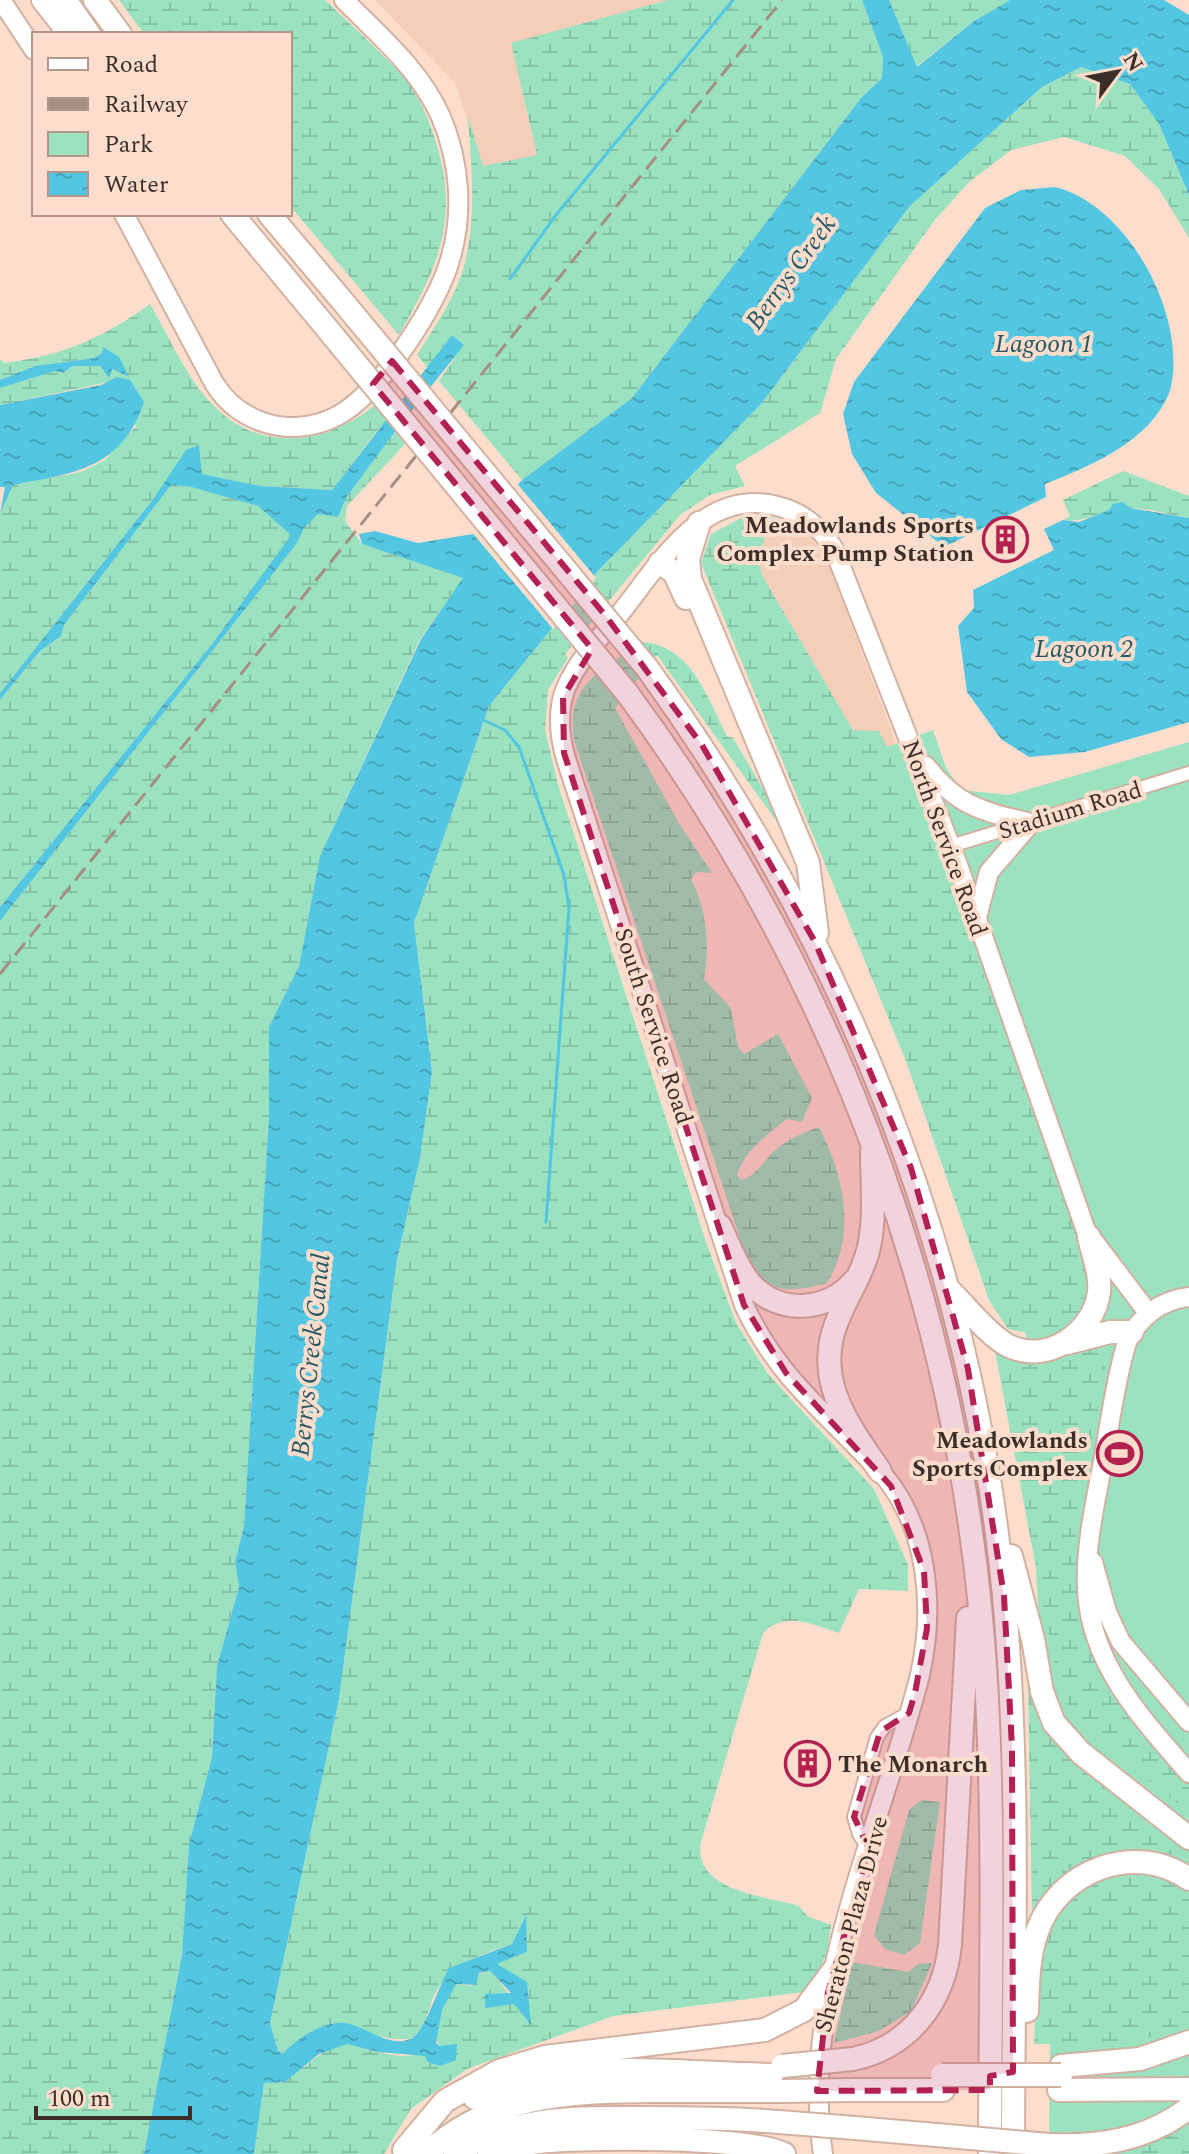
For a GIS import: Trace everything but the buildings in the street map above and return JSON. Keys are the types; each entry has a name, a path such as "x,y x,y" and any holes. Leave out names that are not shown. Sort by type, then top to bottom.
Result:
{"highway":[{"path":"43,0 68,32"},
{"path":"65,0 88,32"},
{"path":"95,0 119,32"},
{"path":"234,216 627,693 694,788 753,885 817,1007 873,1138 907,1238 938,1351 960,1462 973,1553 988,1712 990,2154"},
{"path":"271,216 647,668 742,809 819,950 898,1132 949,1290 988,1474 1033,1639 1042,1692 1054,1723 1081,1753 1189,1838"},
{"path":"699,523 688,559 690,579 808,863 819,950"},
{"path":"660,563 677,577 752,755 790,819"},
{"path":"873,1138 871,1238 833,1332 830,1379 841,1413 880,1471"},
{"path":"720,1226 750,1283 765,1296 782,1303 801,1306 827,1301 848,1288 859,1273"},
{"path":"1063,1344 1087,1322 1097,1302 1099,1280 1089,1237"},
{"path":"949,1290 1011,1347 1030,1351 1110,1332 1132,1332"},
{"path":"988,1474 1004,1596 1011,1709 1005,2073 1013,2154"},
{"path":"402,2152 431,2125 462,2105 526,2079 573,2073 782,2077 852,2075 911,2030 929,2009 947,1965 973,1553"},
{"path":"1005,2073 1027,2012 1034,1942 1040,1923 1060,1894 1088,1873 1123,1862 1153,1863 1189,1879"},
{"path":"402,2152 445,2101 499,2071 559,2055 765,2030 804,2010 833,1971"},
{"path":"1060,2077 1168,2052 1189,2042"},
{"path":"942,2083 1005,2073 1189,2089"},
{"path":"426,2154 449,2135 486,2114 538,2096 782,2077 852,2075 942,2083 1189,2075"},
{"path":"455,2154 495,2132 561,2118 779,2122 1049,2145 1111,2142 1143,2134 1189,2108"},
{"path":"489,2154 525,2144 561,2141 743,2143 784,2154"}],"street":[{"path":"1,0 32,47"},
{"path":"125,216 214,383 235,407 265,423 300,427 336,417 359,400 410,338 437,295 454,247 458,195 450,141 430,97 403,59 344,0"},
{"name":"North Service Road","path":"660,563 699,523 729,507 765,503 800,515 823,533 846,575 951,846 1089,1237 1149,1314"},
{"name":"South Service Road","path":"660,563 572,677 561,705 560,737 720,1226 738,1292 763,1341 832,1425 880,1471"},
{"path":"914,751 942,786 967,805 1031,823 989,872 977,920"},
{"name":"Stadium Road","path":"951,846 1189,773"},
{"path":"1189,1297 1168,1302 1149,1314 1132,1332 1121,1364 1090,1551 1089,1602 1109,1665 1136,1711 1189,1773"},
{"name":"Sheraton Plaza Drive","path":"823,2154 818,2120 819,2050 833,1971 909,1713 925,1647 927,1590 912,1526 880,1471"},
{"path":"1090,1551 1107,1612 1121,1642 1189,1722"}],"highlighted area":[{"path":"392,361 605,615 702,745 815,942 911,1168 968,1369 1004,1596 1012,1747 1013,2072 990,2076 990,2090 817,2091 828,1992 869,1849 854,1817 880,1732 909,1713 915,1693 927,1628 924,1571 891,1486 786,1373 744,1305 564,753 563,697 592,649 373,384"}],"shaded area":[{"path":"375,0 668,0 511,43 537,155 482,167 456,84"},
{"path":"789,522 808,535 825,555 900,754 853,730 763,577 758,561 765,536"}],"green space":[{"path":"119,0 325,0 400,73 419,100 432,129 444,176 446,201 445,224 433,267 399,335 292,208 292,32 143,32"},
{"path":"668,0 862,0 883,57 882,78 861,98 632,398 522,480 439,381 463,345 452,336 428,368 417,355 451,299 469,244 472,171 468,116 483,166 537,155 511,43"},
{"path":"889,0 1010,0 974,21 916,67"},
{"path":"1081,67 1130,84 1159,124 1189,195 1189,238 1159,189 1125,156 1064,137 1011,150 969,182 934,221 836,359 820,413 735,466 745,486 710,495 680,515 565,654 568,658 548,690 545,730 558,785 707,1245 736,1323 768,1374 874,1489 908,1565 908,1591 859,1589 839,1633 809,1623 790,1621 780,1622 763,1633 701,1842 701,1858 708,1871 719,1881 750,1894 799,1906 807,1916 831,1925 827,1952 811,1991 613,2016 467,2069 411,2109 384,2154 254,2154 264,2083 289,2077 324,2052 345,2044 397,2056 423,2054 440,2046 437,2024 456,1984 472,1986 479,1974 490,1971 529,2023 496,1964 527,1952 525,1917 512,1944 475,1958 444,1980 415,2036 397,2039 330,2028 309,2034 283,2054 278,2051 270,2023 339,1699 397,1260 420,1158 432,1072 414,923 489,706 598,571 761,404 910,206 1042,87"},
{"path":"150,304 186,370 203,394 231,421 251,431 272,437 315,435 336,429 375,405 405,444 347,506 345,521 362,544 464,578 420,639 320,856 299,966 269,1027 269,1115 244,1526 235,1562 239,1587 217,1666 212,1757 189,1844 182,1954 144,2154 0,2154 0,921 297,543 304,528 318,514 338,517 346,498 389,438 379,428 332,490 260,486 202,474 199,446 187,450 154,498 0,693 0,514 13,485 81,472 105,460 136,426 108,382 0,405 0,388 55,371 63,373 72,366 100,366 109,377 111,369 127,376 103,348 102,353 94,358 35,366 0,380 0,359 4,363 25,360 81,344 116,327"},
{"path":"1123,471 1189,496 1189,518 1125,508 1079,520 1063,520 1070,516 1063,500"},
{"path":"171,485 191,487 258,506 292,535 212,644 0,907 0,700 40,651 61,636 64,625"},
{"path":"770,516 789,522 765,536 758,561 763,577 853,730 879,731 936,856 987,984 1090,1275 1091,1293 1086,1307 1070,1325 1033,1333 1008,1329 989,1300 906,1061 701,563 711,534 741,518"},
{"path":"642,642 674,653 686,663 704,690 727,736 733,738 782,821 777,822 657,655 615,708 680,825 712,873 696,872 691,879 701,902 706,928 704,979 731,1008 738,1047 744,1054 778,1034 812,1098 802,1122 787,1119 772,1131 751,1151 737,1175 741,1180 746,1178 784,1144 819,1127 835,1165 844,1205 842,1245 827,1283 784,1289 765,1280 749,1260 574,740 575,705 581,692 590,680"},
{"name":"Meadowlands Sports Complex","path":"933,730 946,768 962,790 1009,795 1189,742 1189,2154 1049,2154 1052,1838 1034,1538 1052,1417 842,764"},
{"path":"1111,1339 1076,1530 1080,1597 1173,1765 1189,1783 1189,1812 1097,1740 1070,1713 1056,1673 995,1351 1026,1357 1054,1356"},
{"path":"1028,1678 1033,1679 1081,1765 1189,1850 1189,1870 1142,1853 1032,1916"},
{"path":"921,1800 940,1802 920,1943 904,1955 885,1949 874,1935 909,1810"},
{"path":"1130,1869 1160,1872 1189,1885 1189,2020 1176,2029 1138,2040 1034,2044 1039,1975 1051,1931 1061,1911 1075,1894 1094,1880"},
{"path":"852,1962 908,1972 918,1964 932,1963 911,2011 879,2031 834,2043"},
{"path":"1189,2121 1189,2154 1093,2154 1151,2145"}],"water":[{"path":"862,0 889,0 917,67 974,21 1010,0 1164,0 1189,15 1189,195 1159,124 1130,84 1081,67 1042,87 910,206 761,404 598,571 489,706 414,923 432,1072 420,1158 397,1260 339,1699 270,2023 278,2051 283,2054 307,2034 337,2023 347,2023 386,2039 406,2040 419,2031 449,1968 512,1944 526,1915 527,1952 497,1964 527,1982 531,2025 514,2004 485,2008 485,1994 511,1993 490,1971 479,1973 476,1985 456,1984 442,2010 436,2043 440,2046 457,2044 456,2060 440,2066 428,2062 425,2056 378,2052 347,2044 319,2054 285,2082 264,2083 254,2154 144,2154 182,1954 189,1844 212,1757 217,1666 239,1587 235,1562 244,1526 269,1115 269,1027 299,966 320,856 421,639 463,578 362,544 359,534 375,531 418,543 473,534 522,480 632,398 861,98 882,78 883,57"},
{"name":"Lagoon 1","path":"1054,187 1081,197 1106,215 1128,239 1146,267 1161,298 1170,330 1173,362 1170,391 1149,424 1118,450 1045,484 1046,497 944,547 876,493 852,454 843,414 854,382 985,208 1021,190"},
{"path":"452,335 464,345 346,498 338,517 318,514 304,528 297,543 0,921 0,907 212,644 291,535 258,506 191,487 171,485 64,625 61,636 40,651 0,700 0,693 154,498 186,450 199,445 202,474 260,486 332,490"},
{"path":"103,347 119,357 129,377 112,369 109,378 100,366 72,366 63,373 55,371 0,388 0,380 35,366 94,358 102,353"},
{"path":"117,377 130,380 144,402 123,442 93,464 13,485 0,514 5,487 0,487 0,405 101,385"},
{"name":"Lagoon 2","path":"1123,502 1130,508 1189,518 1189,722 1085,752 1029,757 1001,739 967,692 958,626 974,608 973,590 1054,550 1044,529 1063,520 1079,522"}],"pier":[{"path":"515,481 596,578 553,629 470,530"}],"waterway":[{"path":"510,279 556,215 733,0"},
{"path":"481,719 505,730 519,747 564,875 569,908 546,1222"}],"railway":[{"path":"0,974 782,0"}],"place":[{"name":"Meadowlands Sports Complex Pump Station","path":"1005,539"},
{"name":"Meadowlands Sports Complex","path":"1119,1454"},
{"name":"The Monarch","path":"807,1764"}],"water label":[{"name":"Berrys Creek","path":"790,272"},
{"name":"Berrys Creek Canal","path":"310,1355"}]}
